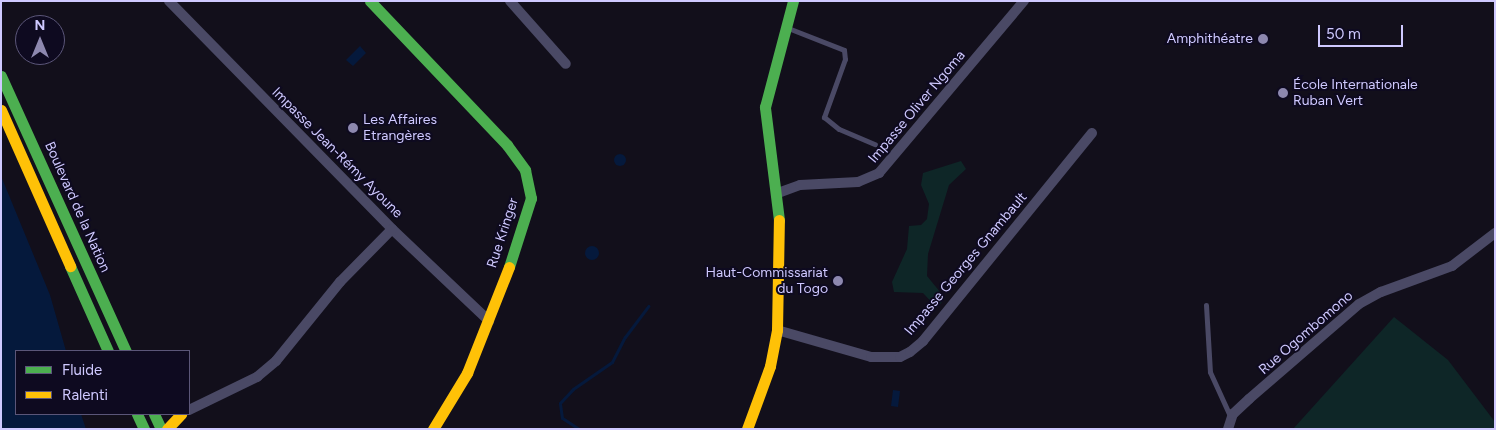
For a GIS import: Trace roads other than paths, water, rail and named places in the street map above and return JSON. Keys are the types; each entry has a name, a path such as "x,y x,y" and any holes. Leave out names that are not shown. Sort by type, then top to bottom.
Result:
{"street":[{"name":"Impasse Jean-Rémy Ayoune","path":"169,1 392,229 488,320"},
{"name":"Rue Kringer","path":"370,1 507,145 528,175 531,198 528,209 488,320 467,373 434,429"},
{"path":"510,1 566,64"},
{"path":"747,429 770,366 777,330 780,272 778,193 769,150 765,107 794,1"},
{"name":"Impasse Oliver Ngoma","path":"778,193 800,185 858,182 879,174 1024,1"},
{"name":"Boulevard de la Nation","path":"1,76 126,350"},
{"path":"1,110 108,350"},
{"name":"Impasse Georges Gnambault","path":"777,330 871,357 900,357 910,352 923,341 1092,133"},
{"path":"190,410 220,397 257,377 276,361 340,282 392,229"},
{"name":"Rue Ogombomono","path":"1231,418 1359,304 1381,292 1452,266 1495,233"},
{"path":"137,415 144,429"},
{"path":"154,415 161,429"},
{"path":"167,429 179,415"},
{"path":"1228,429 1231,418"}],"lane":[{"path":"787,28 844,50 844,59 824,117 839,130 875,144"},
{"path":"1206,305 1210,372 1231,418"}],"water":[{"path":"360,46 366,53 353,66 346,60"},
{"path":"622,154 625,155 625,165 618,166 615,165 614,158 615,155"},
{"path":"1,176 50,295 66,350 15,350 15,415 81,415 86,429 1,429"},
{"path":"592,246 597,248 599,253 597,258 592,260 587,258 585,253 587,248"},
{"path":"893,390 900,391 898,407 891,406"}],"waterway":[{"path":"579,429 562,418 560,403 573,389 612,362 625,337 648,306"}],"place":[{"name":"Amphithéatre","path":"1263,39"},
{"name":"École Internationale Ruban Vert","path":"1283,93"},
{"name":"Les Affaires Etrangères","path":"353,128"},
{"name":"Haut-Commissariat du Togo","path":"838,281"}]}
